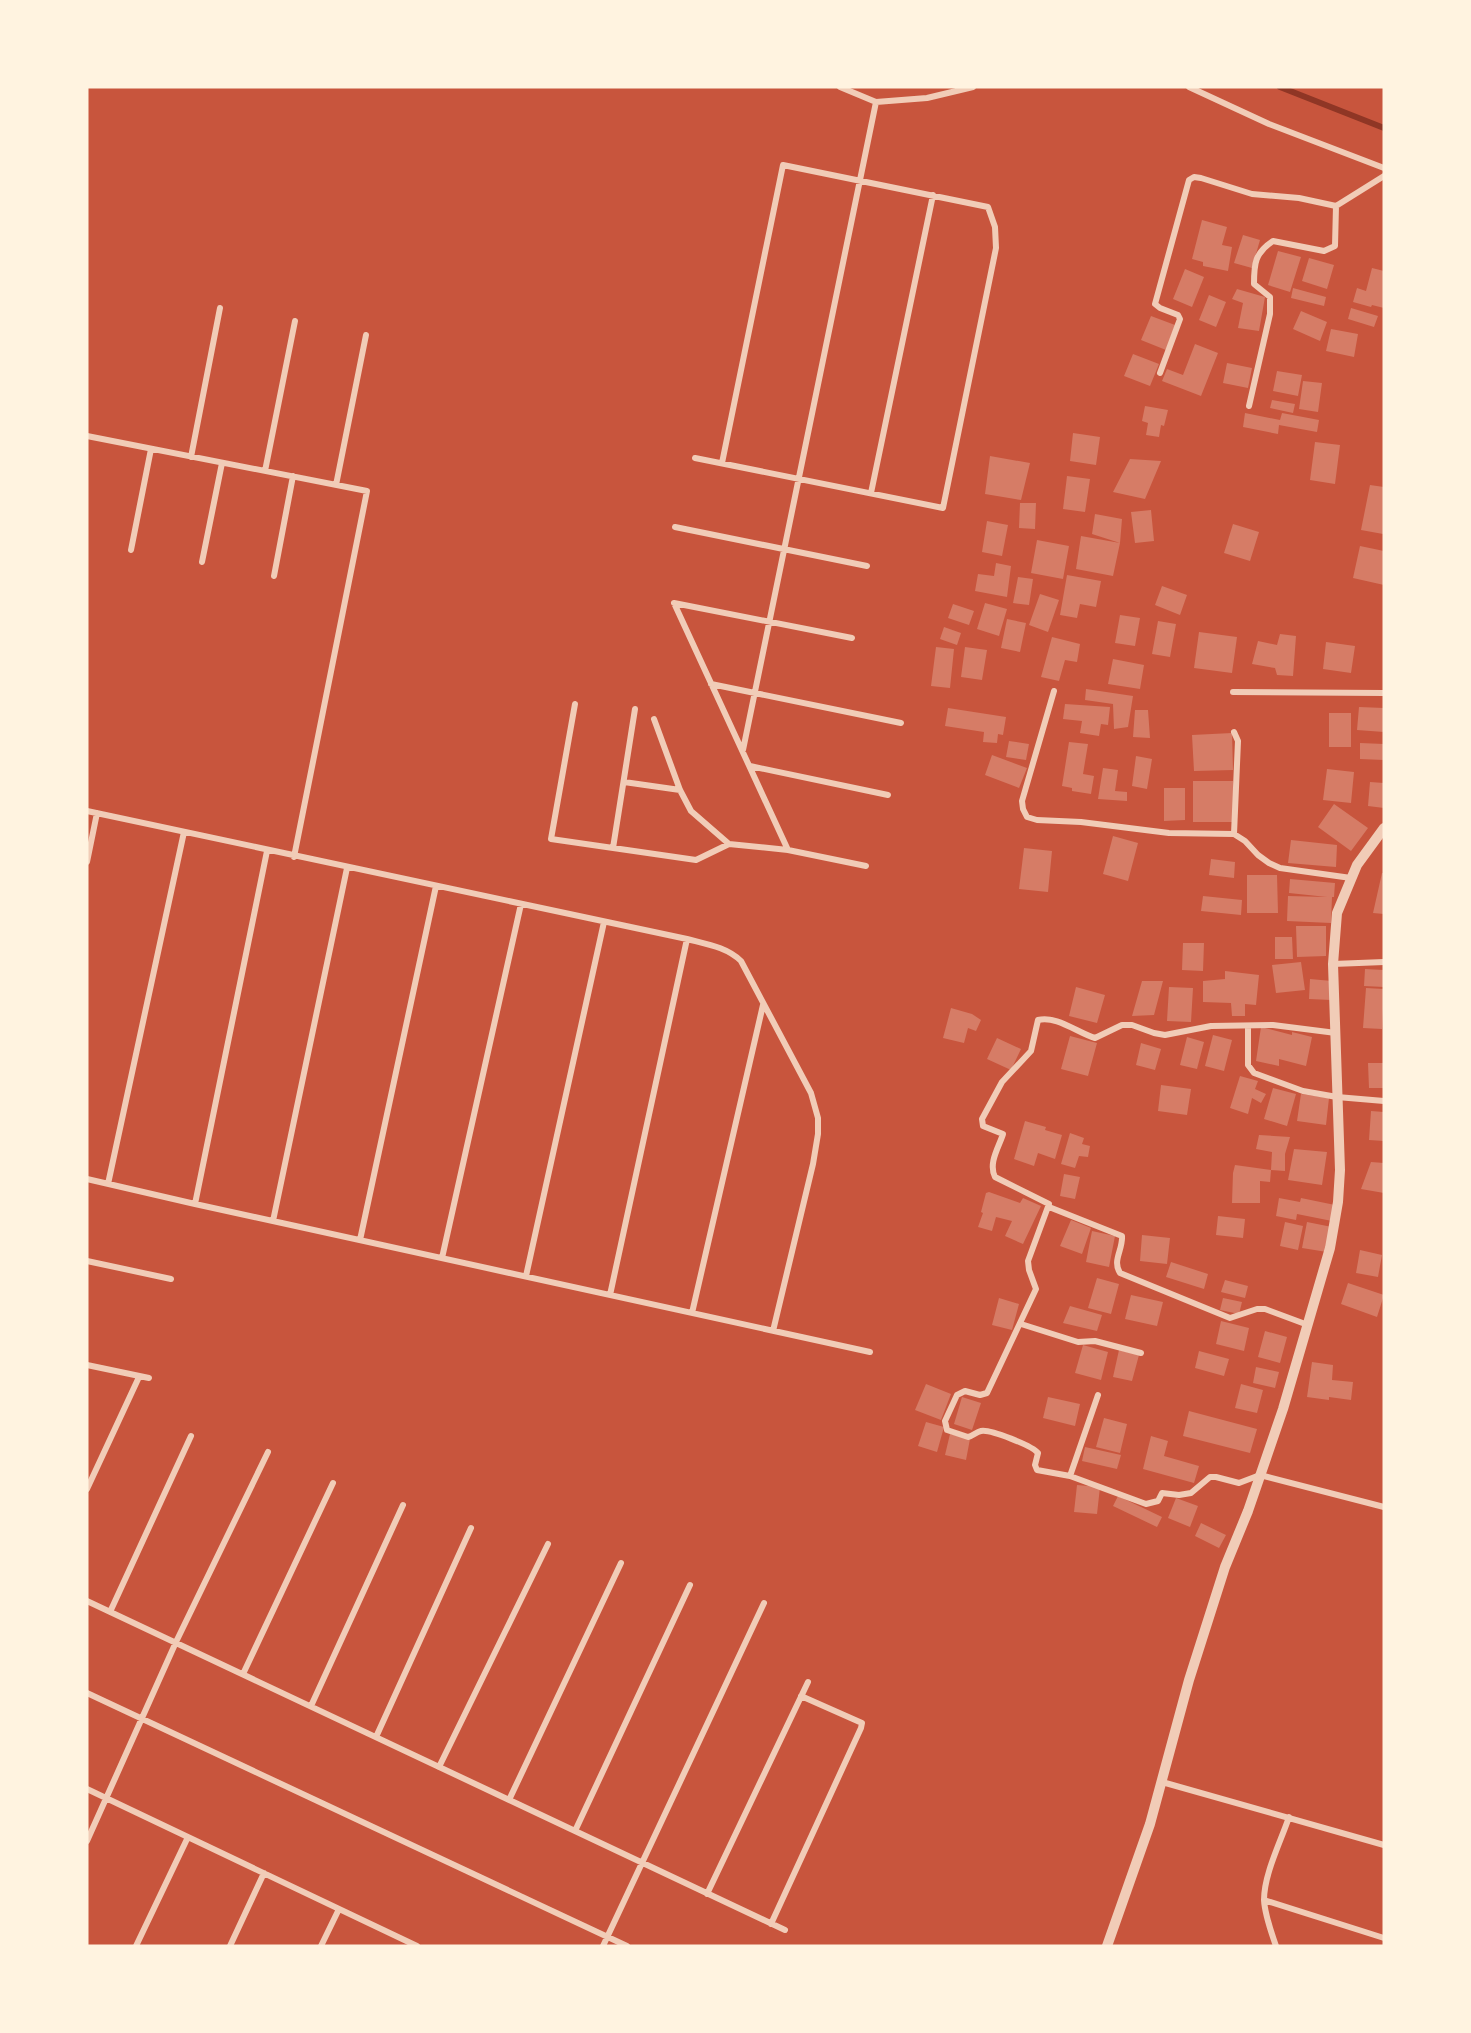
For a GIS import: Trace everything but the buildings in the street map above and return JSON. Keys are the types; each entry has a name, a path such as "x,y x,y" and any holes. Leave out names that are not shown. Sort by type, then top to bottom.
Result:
{"street":[{"path":"840,87 876,102 927,98 973,87"},
{"path":"1189,87 1269,124 1384,168"},
{"path":"743,750 876,102"},
{"path":"694,458 943,508 996,248 995,227 988,207 783,165 722,463"},
{"path":"1160,373 1180,319 1178,315 1155,304 1190,180 1194,177 1201,178 1252,194 1299,198 1336,206 1384,176"},
{"path":"871,493 933,195"},
{"path":"1249,406 1270,314 1270,297 1254,284 1256,258 1262,249 1273,242 1324,251 1335,246 1336,206"},
{"path":"191,457 220,308"},
{"path":"265,471 295,321"},
{"path":"336,485 366,335"},
{"path":"87,436 367,491 294,857"},
{"path":"131,550 151,449"},
{"path":"202,562 222,463"},
{"path":"274,576 293,476"},
{"path":"675,527 867,566"},
{"path":"788,850 674,603 852,638"},
{"path":"711,684 900,723"},
{"path":"1054,691 1022,801 1027,817 1142,831 1234,834 1245,841 1258,855 1280,868 1351,878"},
{"path":"1233,692 1384,693"},
{"path":"576,704 551,839 696,860 729,844 788,850 866,866"},
{"path":"613,848 635,709"},
{"path":"654,719 680,790 691,811 729,844"},
{"path":"1234,732 1238,741 1234,834"},
{"path":"750,766 888,795"},
{"path":"624,782 680,790"},
{"path":"87,811 687,939 734,954 741,961 811,1093 818,1118 813,1164 773,1331"},
{"path":"87,862 97,813"},
{"path":"1107,1946 1150,1824 1189,1680 1225,1567 1283,1409 1330,1248 1338,1202 1340,1170 1333,964 1336,913 1357,865 1384,828"},
{"path":"108,1184 184,832"},
{"path":"195,1204 267,851"},
{"path":"273,1221 347,868"},
{"path":"360,1240 436,886"},
{"path":"442,1258 521,904"},
{"path":"526,1276 604,922"},
{"path":"610,1295 687,939"},
{"path":"1333,964 1384,962"},
{"path":"692,1313 763,1004"},
{"path":"1336,1033 1273,1025 1210,1026 1165,1035 1122,1024 1095,1038 1061,1023 1047,1019 1038,1020 1031,1051 1002,1082 982,1119 983,1126 1003,1134 993,1164 992,1171 995,1176 1048,1202 1028,1261 1036,1289 987,1394 980,1395 965,1391 957,1395 945,1421 947,1430 968,1437 987,1431 1031,1447 1038,1453 1036,1470 1070,1476 1146,1504 1158,1501 1162,1493 1179,1495 1191,1493 1210,1477 1239,1483 1260,1475 1384,1507"},
{"path":"1248,1026 1250,1070 1303,1091 1384,1101"},
{"path":"87,1179 870,1352"},
{"path":"1048,1207 1122,1236 1116,1260 1120,1273 1230,1318 1257,1309 1265,1309 1308,1324"},
{"path":"87,1261 171,1280"},
{"path":"1021,1324 1078,1342 1095,1341 1141,1353"},
{"path":"87,1365 149,1378"},
{"path":"87,1489 139,1377"},
{"path":"1070,1476 1098,1395"},
{"path":"110,1611 191,1436"},
{"path":"87,1841 108,1799 176,1642 268,1452"},
{"path":"243,1674 333,1483"},
{"path":"311,1706 403,1505"},
{"path":"376,1737 471,1528"},
{"path":"439,1767 548,1544"},
{"path":"509,1800 621,1563"},
{"path":"574,1831 690,1585"},
{"path":"87,1601 784,1930"},
{"path":"603,1946 764,1603"},
{"path":"707,1894 808,1682"},
{"path":"87,1693 627,1946"},
{"path":"771,1924 862,1723 801,1696"},
{"path":"1162,1782 1384,1845"},
{"path":"87,1789 417,1946"},
{"path":"1276,1946 1267,1921 1264,1900 1266,1885 1289,1817"},
{"path":"136,1946 188,1837"},
{"path":"230,1946 264,1873"},
{"path":"1264,1900 1384,1938"},
{"path":"321,1946 339,1909"}],"waterway":[{"path":"1280,87 1384,128"}]}
